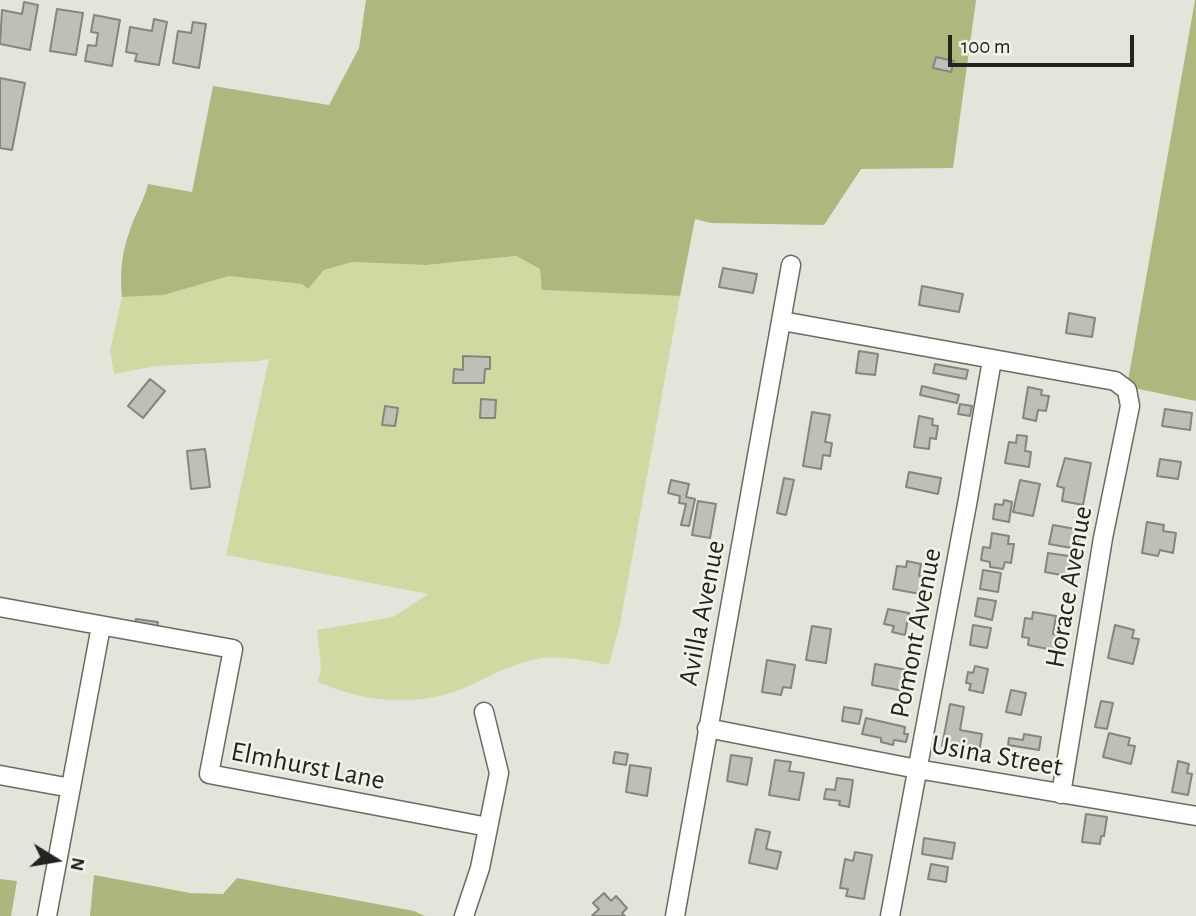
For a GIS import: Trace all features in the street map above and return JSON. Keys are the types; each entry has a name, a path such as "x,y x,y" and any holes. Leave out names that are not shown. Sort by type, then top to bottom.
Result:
{"street":[{"name":"Avilla Avenue","path":"675,916 791,265"},
{"path":"782,321 992,360"},
{"name":"Horace Avenue","path":"992,360 1115,381 1127,390 1130,406 1103,538 1061,794"},
{"name":"Pomont Avenue","path":"890,916 973,476 992,360"},
{"path":"0,607 101,626 47,916"},
{"name":"Elmhurst Lane","path":"101,626 233,649 209,774 488,827"},
{"path":"464,916 480,868 499,773 484,712"},
{"name":"Usina Street","path":"707,728 917,769 1196,816"},
{"path":"0,775 71,788"}],"shaded area":[{"path":"366,0 976,0 953,168 861,169 824,225 711,223 695,219 680,296 542,290 540,269 516,256 426,265 352,262 324,270 308,289 302,284 229,276 164,295 122,297 124,251 148,184 192,192 213,86 329,105 359,48"},
{"path":"1195,0 1196,401 1134,388 1128,381"},
{"path":"516,256 540,269 543,290 680,296 620,624 609,665 577,659 544,658 513,666 446,694 409,700 371,698 318,682 321,667 317,630 393,617 428,594 226,555 269,359 156,366 114,374 110,351 122,297 164,295 229,276 302,284 308,289 324,270 352,262 426,265"},
{"path":"94,875 190,893 223,894 237,878 414,911 425,916 90,916"},
{"path":"0,879 17,881 11,916 0,916"}],"building":[{"path":"24,2 38,5 30,50 0,44 2,10 22,14"},
{"path":"57,9 83,13 76,55 50,51"},
{"path":"94,15 120,20 112,66 85,61 88,45 96,46 98,33 91,32"},
{"path":"154,19 167,22 159,65 135,61 137,54 126,52 130,27 152,31"},
{"path":"193,22 206,24 199,68 173,63 178,31 191,33"},
{"path":"936,57 954,61 951,72 933,68"},
{"path":"0,78 25,83 12,150 0,148"},
{"path":"723,268 757,274 753,293 719,287"},
{"path":"922,286 963,294 959,312 919,305"},
{"path":"1069,313 1095,318 1092,337 1066,333"},
{"path":"859,351 878,354 875,375 856,373"},
{"path":"463,356 490,357 490,369 485,369 484,383 453,383 454,369 463,370"},
{"path":"935,364 968,370 966,379 933,373"},
{"path":"150,379 165,391 143,418 128,406"},
{"path":"922,386 959,395 957,403 920,395"},
{"path":"1028,387 1042,390 1041,395 1049,396 1046,411 1038,410 1036,421 1023,418"},
{"path":"481,399 496,400 495,418 480,418"},
{"path":"960,404 972,406 970,416 958,414"},
{"path":"385,406 398,408 395,426 382,425"},
{"path":"1165,409 1192,413 1190,430 1162,426"},
{"path":"812,412 830,415 825,442 832,443 830,456 823,455 821,469 803,466"},
{"path":"919,416 933,419 932,425 938,426 936,439 930,438 929,449 914,447"},
{"path":"1017,435 1027,436 1025,451 1031,452 1029,467 1005,463 1009,442 1016,443"},
{"path":"205,449 210,487 191,489 187,451"},
{"path":"1065,458 1091,463 1083,505 1062,501 1064,488 1057,486"},
{"path":"1160,459 1181,462 1178,479 1157,476"},
{"path":"909,472 941,478 938,494 906,487"},
{"path":"784,478 794,480 786,515 777,513"},
{"path":"671,480 689,484 686,497 695,499 689,526 681,525 686,504 679,503 680,496 668,493"},
{"path":"1020,480 1040,484 1033,516 1013,512"},
{"path":"1004,500 1012,502 1009,522 993,519 995,504 1003,505"},
{"path":"698,501 716,504 710,538 692,535"},
{"path":"1147,522 1164,525 1163,531 1176,533 1173,553 1160,550 1158,556 1142,553"},
{"path":"1053,525 1081,530 1077,549 1049,544"},
{"path":"992,533 1009,536 1008,544 1014,544 1011,563 1005,562 1003,569 990,567 990,562 981,560 983,547 990,548"},
{"path":"1048,553 1076,557 1072,577 1045,572"},
{"path":"907,561 921,564 919,576 923,577 920,594 893,589 897,566 906,567"},
{"path":"983,570 1001,573 998,592 980,589"},
{"path":"978,598 996,601 992,620 975,616"},
{"path":"888,609 909,613 905,635 892,632 894,626 884,624"},
{"path":"1033,612 1056,616 1053,634 1061,635 1058,651 1028,645 1029,638 1022,637 1025,618 1032,619"},
{"path":"136,619 158,622 157,630 135,626"},
{"path":"973,625 991,628 987,648 970,645"},
{"path":"1115,625 1134,630 1132,638 1139,639 1133,664 1108,658"},
{"path":"812,626 831,629 826,663 806,660"},
{"path":"767,660 795,665 791,688 783,687 781,695 762,692"},
{"path":"875,664 907,670 904,691 872,685"},
{"path":"975,666 988,669 983,693 969,690 971,684 966,683 968,672 973,673"},
{"path":"1011,690 1026,693 1021,715 1006,712"},
{"path":"1101,701 1113,703 1107,729 1095,727"},
{"path":"950,704 964,707 960,730 982,734 979,753 942,746"},
{"path":"844,707 862,710 859,724 842,721"},
{"path":"866,718 905,727 904,734 908,734 906,742 894,740 893,745 881,742 881,738 862,734"},
{"path":"1109,733 1130,738 1128,745 1135,746 1131,764 1103,757"},
{"path":"1024,734 1041,737 1039,750 1008,745 1009,738 1023,740"},
{"path":"615,752 628,754 626,765 613,763"},
{"path":"731,755 752,758 747,785 727,781"},
{"path":"775,760 791,762 789,771 804,773 799,800 769,795"},
{"path":"1178,761 1189,764 1187,773 1192,774 1188,795 1172,792"},
{"path":"630,765 651,768 647,796 626,792"},
{"path":"837,778 853,780 849,807 839,805 840,801 824,799 826,789 835,790"},
{"path":"1086,814 1107,817 1100,844 1082,842"},
{"path":"756,829 770,832 766,849 781,852 777,869 749,863"},
{"path":"924,838 955,843 952,859 922,854"},
{"path":"855,852 872,855 864,899 846,896 848,889 840,888 845,859 853,861"},
{"path":"931,864 948,867 946,882 928,879"},
{"path":"604,893 611,901 616,896 627,908 622,913 625,916 592,916 599,909 593,903"}]}
